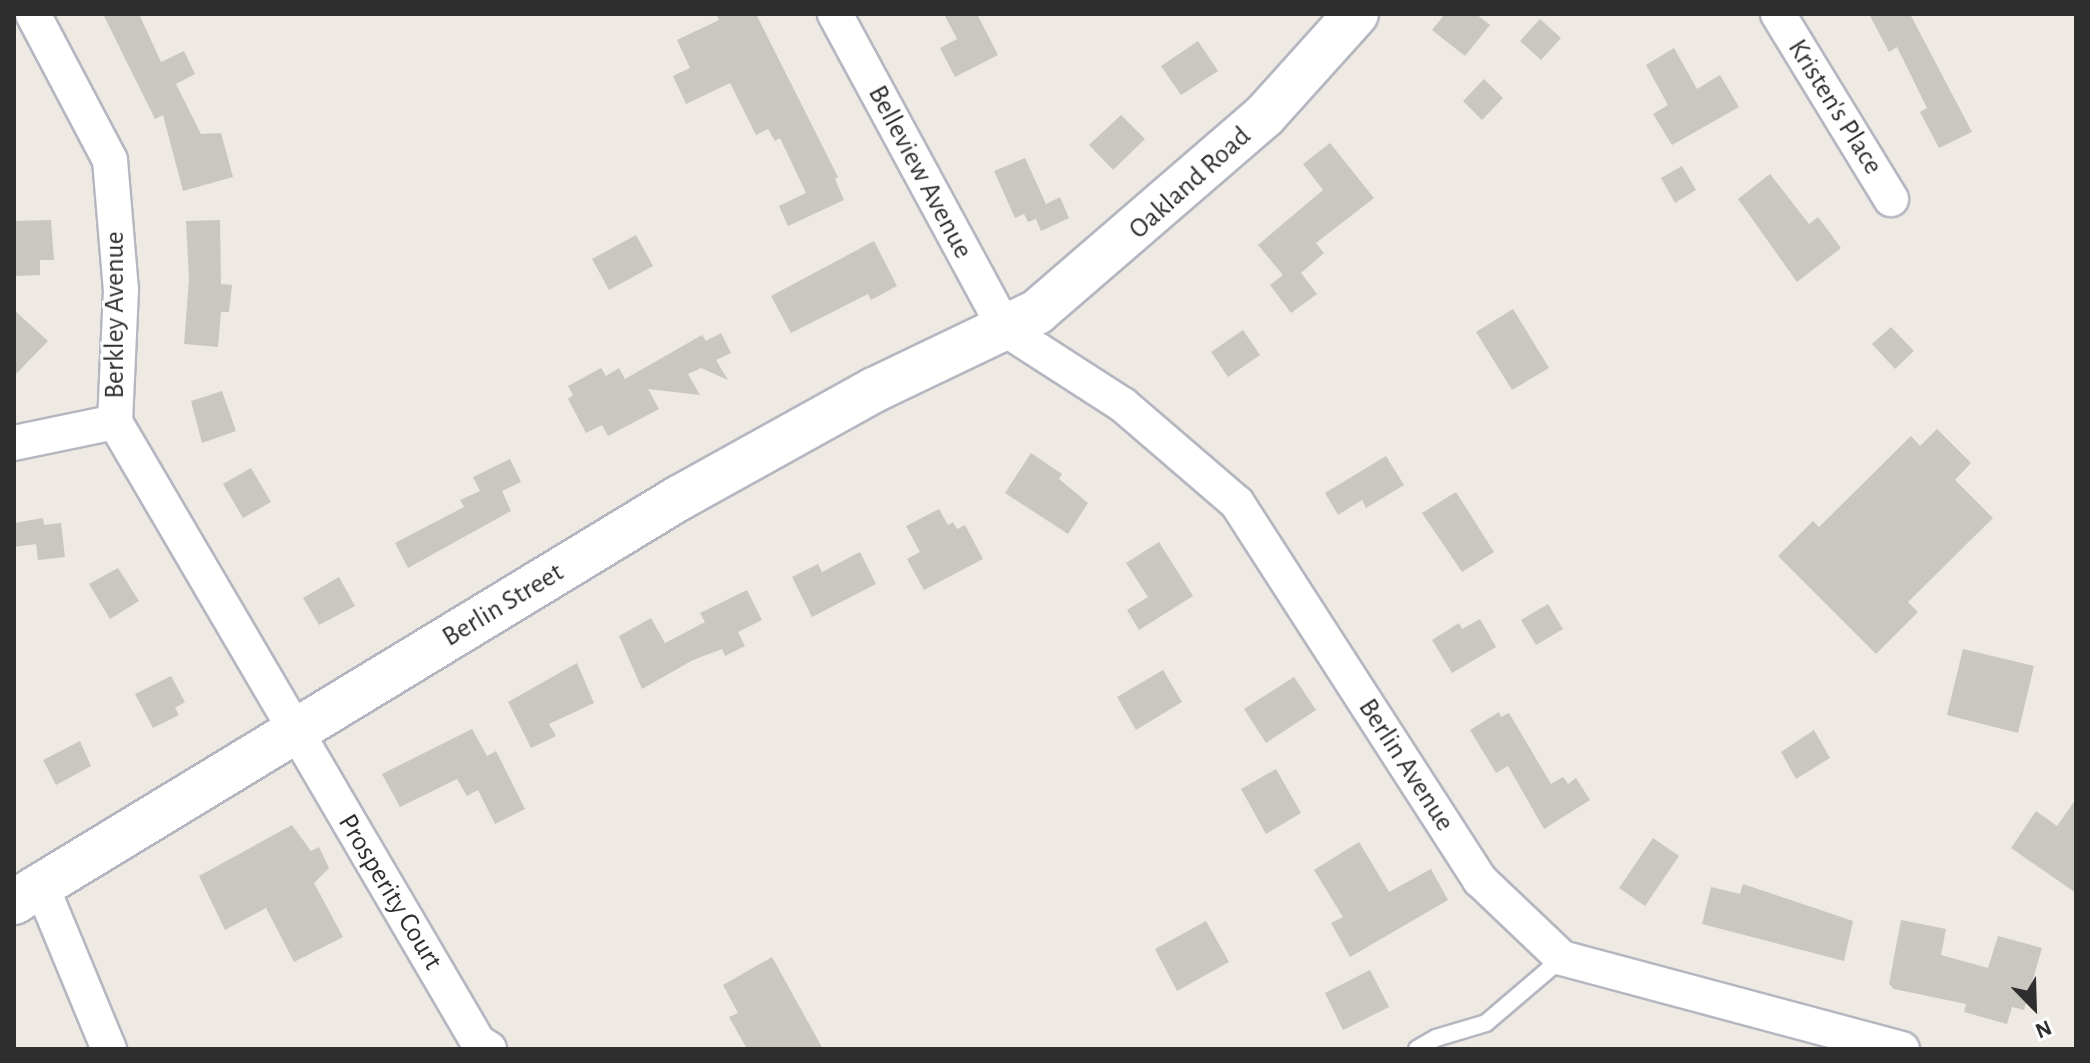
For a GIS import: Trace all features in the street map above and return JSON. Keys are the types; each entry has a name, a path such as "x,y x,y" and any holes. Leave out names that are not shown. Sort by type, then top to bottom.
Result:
{"main road":[{"name":"Oakland Road","path":"1005,329 1070,288 1152,218 1265,115 1356,14"},
{"name":"Berlin Street","path":"27,894 792,433 1005,329"}],"street":[{"name":"Berkley Avenue","path":"33,14 110,160 121,290 115,422 294,731"},
{"name":"Belleview Avenue","path":"835,14 1005,329"},
{"name":"Kristen's Place","path":"1778,14 1891,199"},
{"name":"Berlin Avenue","path":"1005,329 1123,405 1237,503 1480,880 1562,958 1902,1049"},
{"path":"14,443 115,422"},
{"name":"Prosperity Court","path":"294,731 478,1042 489,1049"},
{"path":"27,894 109,1049"}],"lane":[{"path":"1417,1049 1436,1038 1486,1023 1562,958"}],"building":[{"path":"103,14 139,14 161,62 184,51 195,74 176,84 201,134 221,133 233,177 183,191 163,115 155,119"},
{"path":"716,14 756,14 838,177 835,179 844,200 788,226 779,206 806,193 780,138 775,141 768,129 756,135 730,83 686,104 673,76 690,68 677,40 719,20"},
{"path":"944,14 977,14 998,55 955,77 940,48 957,39"},
{"path":"1445,14 1476,14 1490,25 1465,56 1432,30"},
{"path":"1869,14 1910,14 1972,132 1939,148 1920,112 1927,108 1897,47 1889,52"},
{"path":"1540,19 1561,38 1541,60 1520,41"},
{"path":"1198,41 1218,71 1181,95 1161,66"},
{"path":"1674,48 1697,89 1720,75 1739,107 1672,145 1653,114 1668,105 1646,65"},
{"path":"1484,79 1503,98 1482,120 1463,101"},
{"path":"1121,115 1145,139 1113,170 1089,145"},
{"path":"1330,143 1374,198 1316,243 1324,253 1301,273 1317,294 1291,313 1270,285 1283,275 1258,245 1323,190 1303,164"},
{"path":"1025,158 1046,204 1060,197 1069,218 1041,231 1036,219 1028,222 1024,214 1015,218 994,171"},
{"path":"1682,166 1696,190 1675,203 1661,178"},
{"path":"1770,174 1809,224 1818,217 1841,248 1797,282 1738,199"},
{"path":"51,220 54,260 40,260 40,275 15,276 14,221"},
{"path":"220,220 221,284 232,285 229,312 221,312 218,347 184,344 189,280 186,221"},
{"path":"636,235 653,266 609,290 592,259"},
{"path":"874,241 897,286 871,300 868,294 791,333 771,296"},
{"path":"1513,309 1549,368 1512,390 1476,332"},
{"path":"14,310 48,341 14,376"},
{"path":"1891,327 1914,351 1895,369 1872,344"},
{"path":"1243,330 1260,355 1228,377 1211,352"},
{"path":"721,333 731,353 716,360 728,380 701,368 688,374 700,395 648,389 659,409 608,436 602,425 586,433 568,399 573,395 568,386 601,368 606,376 619,368 625,379 702,335 706,341"},
{"path":"222,391 236,431 202,443 191,401"},
{"path":"1937,429 1971,463 1955,480 1993,518 1908,602 1918,612 1876,654 1778,556 1813,521 1819,527 1911,436 1920,446"},
{"path":"1031,453 1062,474 1059,479 1088,503 1068,534 1005,493"},
{"path":"1386,456 1404,485 1366,508 1362,500 1338,515 1325,493"},
{"path":"510,459 521,482 502,491 511,511 408,568 395,543 464,507 460,500 480,491 473,477"},
{"path":"251,468 271,502 243,518 223,484"},
{"path":"1456,492 1494,552 1462,572 1422,513"},
{"path":"939,509 948,525 953,522 957,529 965,525 983,559 924,590 907,559 920,552 906,526"},
{"path":"43,518 44,525 61,523 65,557 38,560 36,544 14,547 14,523"},
{"path":"1159,542 1193,596 1139,630 1127,610 1148,597 1126,563"},
{"path":"860,552 876,584 812,617 792,577 818,564 822,572"},
{"path":"118,568 139,601 110,619 89,584"},
{"path":"339,577 355,606 319,625 303,598"},
{"path":"747,590 762,620 738,632 745,646 725,656 722,649 693,660 642,689 619,636 651,618 665,643 705,622 700,613"},
{"path":"1548,604 1563,629 1536,645 1521,620"},
{"path":"1480,619 1496,647 1452,673 1432,640 1459,623 1462,629"},
{"path":"1963,649 2034,666 2018,733 1947,715"},
{"path":"577,663 594,703 549,724 556,736 531,748 508,702"},
{"path":"1163,670 1182,702 1136,730 1117,697"},
{"path":"171,676 185,702 175,708 179,715 153,728 135,694"},
{"path":"1294,677 1316,710 1266,743 1244,709"},
{"path":"1499,712 1501,717 1509,713 1551,784 1563,777 1568,784 1576,778 1590,800 1544,829 1508,766 1496,773 1470,730"},
{"path":"472,729 487,756 496,751 525,809 495,824 478,790 467,796 457,779 400,807 382,774"},
{"path":"1814,730 1830,758 1796,779 1781,752"},
{"path":"80,741 91,766 56,785 43,760"},
{"path":"1276,769 1301,813 1266,834 1241,789"},
{"path":"2076,799 2076,893 2011,848 2036,811 2057,826"},
{"path":"292,825 311,851 319,847 329,868 314,883 343,937 294,962 266,908 225,930 199,876"},
{"path":"1653,838 1679,856 1645,906 1619,888"},
{"path":"1359,842 1389,892 1431,869 1448,900 1350,957 1331,923 1343,917 1314,870"},
{"path":"1743,884 1853,921 1844,961 1702,924 1711,887 1740,894"},
{"path":"1901,920 1946,929 1941,955 1988,968 1998,936 2042,948 2024,1010 2012,1007 2007,1024 1964,1012 1966,1004 1894,989 1889,984"},
{"path":"1206,921 1229,962 1177,991 1155,949"},
{"path":"772,957 823,1049 747,1049 729,1017 738,1013 723,985"},
{"path":"1370,970 1389,1007 1343,1030 1325,993"}]}
